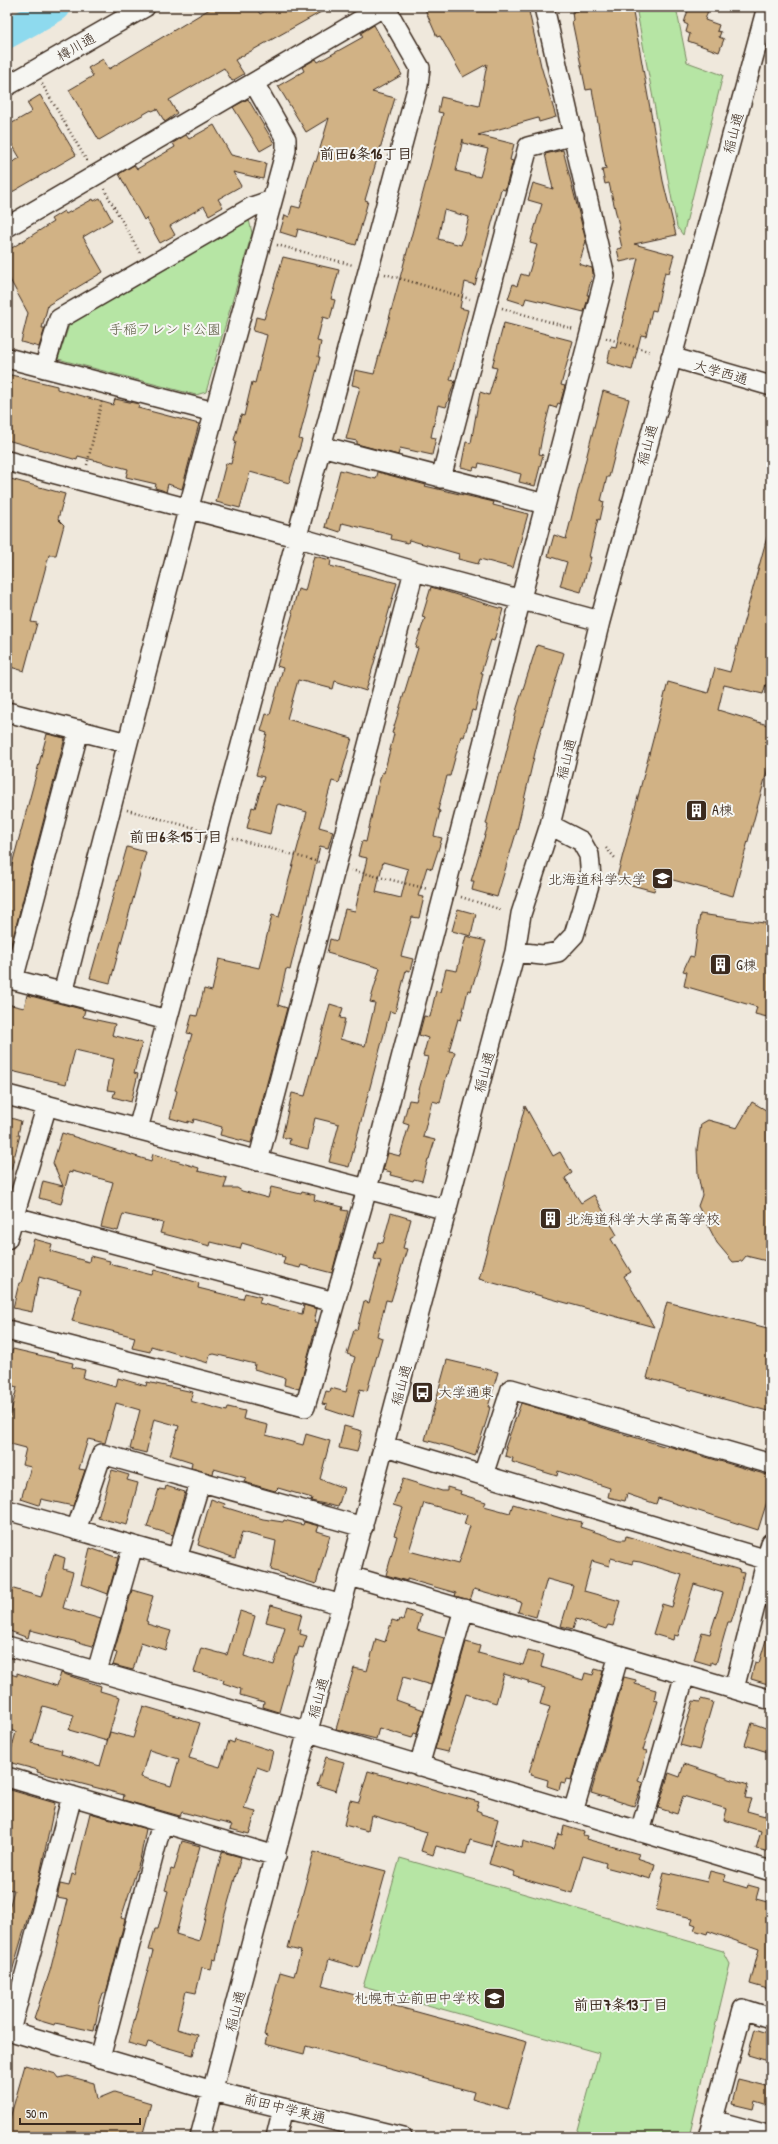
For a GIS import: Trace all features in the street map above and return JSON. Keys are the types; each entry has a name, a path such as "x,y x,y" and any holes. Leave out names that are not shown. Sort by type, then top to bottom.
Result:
{"street":[{"name":"樽川通","path":"7,86 34,71 117,14 145,7"},
{"path":"7,227 384,7 420,68 418,85 138,1129"},
{"path":"7,1330 305,1407 367,1189 605,276 544,7"},
{"name":"稲山通","path":"200,2137 309,1732 515,952 521,914 550,825 600,621 767,7"},
{"path":"63,993 188,510 286,150 286,139 254,83"},
{"path":"441,478 528,147 574,135"},
{"path":"44,368 59,319 252,206 272,200"},
{"name":"大学西通","path":"671,357 771,386"},
{"path":"7,358 214,412"},
{"path":"321,446 545,504"},
{"path":"7,461 188,510 296,537 414,571 520,598 600,621"},
{"path":"258,1161 414,571"},
{"path":"7,712 127,743"},
{"path":"79,730 10,979 167,1020"},
{"path":"515,952 542,955 558,952 574,935 591,878 589,856 581,841 550,825"},
{"path":"7,1094 447,1210"},
{"path":"7,1239 10,1216 46,1105"},
{"path":"10,1216 334,1302"},
{"path":"483,1475 512,1389 771,1464"},
{"path":"385,1446 769,1555 734,1689"},
{"path":"76,1530 102,1454 363,1528"},
{"path":"177,1558 200,1482"},
{"path":"7,1510 342,1605"},
{"path":"97,1671 133,1546"},
{"path":"350,1576 771,1700"},
{"path":"419,1766 464,1609"},
{"path":"7,1646 309,1732 771,1872"},
{"path":"573,1812 619,1655"},
{"path":"640,1832 685,1674"},
{"path":"7,1777 276,1856"},
{"path":"9,2031 72,1796"},
{"path":"100,2058 162,1823"},
{"path":"771,2018 743,2010 710,2128 771,2136"},
{"name":"前田中学東通","path":"9,2031 213,2091 402,2137"},
{"path":"276,2137 283,2108"}],"path":[{"path":"34,71 96,175 148,267"},
{"path":"261,241 369,269 579,331"},
{"path":"604,338 651,352"},
{"path":"84,482 106,384"},
{"path":"111,806 336,867 431,889"},
{"path":"456,896 502,910"}],"green space":[{"path":"636,7 676,7 687,62 723,75 683,235 677,227"},
{"name":"手稲フレンド公園","path":"248,215 252,233 206,392 196,395 58,359 71,319"},
{"path":"400,1858 723,1951 730,1964 689,2137 576,2137 599,2053 363,1987"}],"building":[{"path":"213,7 256,7 260,14 273,7 330,7 235,60 244,74 232,81 224,68 169,100 177,113 165,122 157,109 151,110 99,140 69,90 93,76 88,68 103,59 109,69"},
{"path":"424,7 528,7 541,66 556,117 539,122 538,118 478,135 514,144 510,160 513,161 505,190 501,189 475,285 465,282 460,308 468,310 450,380 455,381 446,407 438,405 431,437 436,438 432,455 400,448 398,455 357,444 357,441 346,439 360,387 352,385 355,370 374,374 431,163 443,113 438,112 441,97 479,106 487,64 463,77 440,36 437,37","holes":["463,139 463,143 488,149 480,177 456,171","444,210 469,217 461,245 438,239"]},
{"path":"597,7 632,7 663,181 676,235 634,244 674,255 669,273 665,272 656,311 652,310 646,336 641,335 632,370 607,363 611,347 616,348 638,258 620,262 617,249 622,248 618,230 620,230 609,183 605,184 602,170 606,169 592,89 586,90 572,21 572,12"},
{"path":"689,7 709,7 705,20 719,25 717,31 721,32 719,37 724,39 719,52 688,41 690,34 686,32 688,25 684,23"},
{"path":"374,25 402,75 372,92 395,98 365,200 368,201 356,245 298,229 296,237 280,232 285,215 289,217 292,206 300,208 309,176 314,161 316,162 329,118 306,132 278,86 304,71 302,67 316,59 318,62 363,37 361,33"},
{"path":"40,95 76,155 7,195 7,165 20,158 7,136 7,126 30,113 32,111 27,103"},
{"path":"248,99 274,143 260,151 233,107"},
{"path":"214,125 231,155 266,163 263,179 233,172 241,186 218,199 223,207 209,215 204,206 170,226 175,235 160,243 146,218 144,220 119,174 134,165 137,169 175,147 173,143 186,135 189,139"},
{"path":"563,150 586,241 579,264 592,268 593,273 584,312 526,298 524,304 508,299 513,284 517,286 521,274 528,276 537,245 530,243 542,204 528,200 533,183 553,189 545,154"},
{"path":"100,198 112,220 83,237 103,272 48,305 42,328 45,328 39,347 21,342 28,313 7,274 7,251 53,222 51,219 64,211 66,214 93,199 94,201"},
{"path":"283,257 339,270 331,299 335,300 330,319 323,317 317,341 321,342 318,357 320,357 299,439 302,440 289,483 250,472 240,508 216,502 226,463 231,464 236,441 234,440 241,415 244,416 252,382 255,383 267,335 253,331 256,317 264,319"},
{"path":"504,323 573,341 561,385 565,386 560,404 558,403 556,408 550,406 539,454 543,455 535,486 519,482 521,474 479,463 478,468 474,467 473,470 461,467 466,442 471,443 480,392 489,395 497,368 492,367"},
{"path":"7,374 57,386 57,389 113,405 115,399 139,404 138,408 199,424 182,489 168,484 166,492 155,488 156,484 126,477 128,469 78,456 77,460 7,440"},
{"path":"603,391 629,399 609,477 607,477 601,501 604,502 600,520 598,519 589,557 591,557 581,592 560,586 567,562 548,556 554,535 566,539"},
{"path":"340,470 376,479 378,472 426,485 425,486 494,502 493,505 528,514 513,568 480,559 478,564 458,559 459,554 409,540 408,543 391,539 392,535 342,523 340,532 325,527"},
{"path":"7,478 65,494 58,519 64,525 56,555 49,555 31,622 37,623 24,671 7,666"},
{"name":"A棟","path":"767,537 771,537 771,686 766,684 763,694 724,685 718,710 771,726 771,757 733,896 658,876 654,891 616,881 668,682 708,693 715,668 730,672"},
{"path":"314,556 331,560 330,566 397,583 366,691 335,681 333,689 298,680 287,719 352,738 339,783 332,781 319,827 333,831 328,848 320,846 290,970 286,969 278,1005 287,1008 251,1143 220,1135 222,1127 194,1119 193,1123 188,1121 188,1123 170,1118 177,1091 175,1090 192,1034 187,1033 192,1015 197,1016 204,989 212,991 219,959 259,968 272,915 279,917 307,812 279,804 277,805 270,834 247,828 252,807 255,808 264,777 256,775 267,733 261,731 266,714 270,715 283,668 277,666 293,613 298,589 305,591"},
{"path":"431,587 503,609 494,641 491,640 481,673 483,673 475,711 472,710 464,737 461,736 450,776 447,776 438,810 440,811 434,836 442,838 432,869 427,867 418,896 424,897 419,918 412,917 401,956 413,959 410,971 406,970 395,1013 390,1011 349,1167 329,1162 339,1124 315,1118 308,1149 289,1144 290,1139 282,1137 292,1093 305,1096 330,1004 343,1008 340,1018 345,1019 340,1039 365,1046 375,1003 370,1002 380,968 327,953 330,939 337,941 345,909 355,911 367,858 358,856 362,841 366,842 378,786 382,772 384,773 394,734 392,733 418,648 415,647 425,618 422,617","holes":["383,862 408,869 401,898 376,892"]},
{"path":"537,645 564,653 537,744 517,830 497,897 472,890 474,881 471,881 488,825 486,824 499,773 501,774 517,708"},
{"path":"47,734 65,738 10,949 7,949 7,883"},
{"path":"127,847 146,852 110,983 90,978"},
{"path":"458,909 476,914 471,936 452,931"},
{"name":"G棟","path":"700,914 771,924 771,1018 755,1014 757,1007 684,986 687,972 683,971 690,956 694,957"},
{"path":"466,936 486,941 471,991 468,990 461,1020 458,1019 449,1051 455,1052 449,1074 447,1074 440,1103 432,1101 423,1137 435,1140 429,1159 422,1181 414,1179 413,1181 390,1175 391,1172 383,1170 388,1153 400,1156 409,1125 403,1123 409,1100 416,1101 428,1057 423,1056 428,1038 419,1035 424,1016 430,1017 436,991 440,992 446,969 457,971"},
{"path":"27,995 85,1010 83,1017 115,1024 112,1035 142,1043 134,1073 138,1074 131,1102 113,1097 115,1091 107,1090 114,1059 75,1050 66,1084 7,1070 7,1004 24,1008"},
{"path":"752,1102 771,1113 771,1262 746,1256 742,1261 733,1262 717,1243 698,1206 702,1195 698,1175 697,1149 701,1124 708,1120 737,1128"},
{"name":"北海道科学大学高等学校","path":"525,1106 553,1156 560,1152 572,1173 565,1178 581,1203 594,1195 617,1235 611,1239 631,1272 624,1276 654,1327 479,1279"},
{"path":"7,1117 21,1121 18,1135 20,1135 11,1170 7,1170"},
{"path":"62,1133 151,1161 153,1154 199,1168 198,1171 227,1178 224,1188 237,1188 242,1191 268,1198 271,1187 301,1194 302,1192 315,1195 314,1200 343,1207 342,1210 348,1211 332,1273 301,1265 300,1268 283,1264 285,1257 281,1256 282,1255 242,1243 240,1249 211,1242 210,1246 160,1233 163,1223 123,1214 118,1231 101,1227 113,1182 72,1171 72,1173 69,1172 61,1204 39,1198 43,1181 63,1186 53,1163"},
{"path":"391,1213 411,1219 403,1248 407,1249 391,1301 386,1300 377,1336 382,1338 367,1391 360,1389 353,1418 326,1409 327,1405 322,1404 326,1391 330,1392 331,1388 346,1392 355,1357 347,1354 354,1330 357,1330 364,1301 369,1303 381,1261 374,1259 378,1242 383,1243"},
{"path":"34,1239 52,1244 50,1251 89,1262 90,1256 110,1261 109,1264 152,1275 154,1270 199,1283 198,1288 243,1299 245,1293 261,1297 259,1303 302,1314 304,1305 317,1309 314,1322 317,1322 299,1389 284,1385 285,1378 254,1369 255,1364 214,1354 210,1355 208,1363 151,1346 150,1352 132,1348 135,1337 72,1321 81,1289 39,1277 32,1312 13,1308 19,1283 21,1283"},
{"path":"667,1302 771,1329 771,1412 647,1378"},
{"path":"13,1349 73,1363 72,1367 85,1370 83,1378 116,1387 118,1378 146,1386 147,1382 193,1392 190,1401 227,1411 228,1407 245,1411 243,1419 268,1425 266,1435 303,1445 306,1434 330,1441 320,1479 344,1488 338,1507 311,1501 312,1498 278,1488 275,1491 244,1482 246,1478 214,1469 213,1474 191,1468 192,1462 170,1455 179,1426 154,1419 146,1453 130,1449 140,1410 116,1403 105,1443 88,1439 79,1469 85,1470 73,1506 41,1499 39,1505 21,1499 31,1467 22,1465 26,1448 7,1443 7,1428 17,1387 7,1384 7,1354 11,1355"},
{"path":"447,1360 498,1372 488,1407 490,1407 487,1419 475,1456 454,1448 425,1440"},
{"path":"521,1403 667,1447 668,1446 771,1476 771,1489 758,1530 658,1498 656,1504 627,1494 625,1501 608,1497 610,1488 558,1471 557,1476 512,1462 513,1458 505,1456 507,1448 505,1448"},
{"path":"344,1426 362,1431 357,1452 339,1448"},
{"path":"112,1470 129,1475 127,1480 138,1483 127,1525 98,1518"},
{"path":"403,1479 442,1491 447,1491 447,1487 461,1491 460,1494 486,1502 484,1506 510,1513 513,1504 568,1520 582,1522 580,1527 620,1540 625,1540 626,1536 740,1570 739,1572 744,1573 736,1607 731,1622 728,1622 716,1664 711,1662 711,1665 694,1660 702,1632 710,1634 723,1593 694,1584 678,1636 674,1635 673,1640 653,1634 662,1604 672,1607 682,1575 640,1562 633,1561 632,1564 611,1558 609,1566 592,1561 584,1591 620,1601 613,1626 608,1625 606,1629 576,1619 573,1629 561,1626 573,1586 547,1579 536,1617 518,1612 521,1602 474,1589 470,1600 455,1596 456,1593 407,1579 407,1581 386,1575 397,1536 394,1535 403,1508 393,1505","holes":["424,1503 467,1515 464,1524 470,1526 458,1564 409,1551"]},
{"path":"166,1486 185,1492 173,1535 147,1527 159,1489 165,1490"},
{"path":"211,1499 225,1504 224,1507 263,1519 283,1522 284,1520 303,1525 304,1522 319,1526 317,1531 330,1535 316,1584 271,1570 276,1541 242,1532 235,1558 198,1545"},
{"path":"90,1548 118,1558 108,1594 81,1584"},
{"path":"54,1554 65,1558 63,1569 73,1572 63,1608 101,1619 93,1646 30,1630 28,1638 7,1630 7,1587 41,1597"},
{"path":"132,1590 153,1596 146,1621 148,1622 147,1624 171,1631 165,1650 141,1642 133,1670 113,1665 117,1653 114,1652"},
{"path":"271,1605 302,1614 298,1629 301,1630 300,1634 307,1636 303,1648 299,1647 297,1655 295,1655 279,1712 263,1707 264,1702 240,1695 241,1689 223,1683 224,1680 194,1672 201,1648 227,1655 240,1611 255,1616 244,1656 274,1665 285,1627 266,1622"},
{"path":"406,1610 421,1615 417,1630 444,1638 431,1685 403,1677 396,1700 424,1710 417,1734 414,1733 412,1738 379,1728 376,1739 336,1729 354,1668 367,1671 376,1639 385,1642 392,1620 399,1622 400,1619 403,1620"},
{"path":"768,1633 771,1633 771,1685 751,1679 755,1662 759,1663"},
{"path":"466,1642 480,1646 478,1653 523,1665 528,1651 544,1655 541,1667 583,1680 585,1673 593,1675 595,1669 603,1671 571,1780 566,1779 565,1783 561,1782 559,1790 547,1786 548,1780 531,1775 532,1773 529,1772 550,1707 540,1704 545,1688 528,1683 528,1681 504,1674 496,1703 466,1694 448,1752 435,1749"},
{"path":"7,1673 17,1676 17,1673 57,1686 61,1673 101,1686 100,1691 120,1697 107,1741 69,1730 74,1715 43,1706 32,1743 62,1750 61,1754 100,1766 110,1732 133,1738 143,1706 200,1723 189,1758 220,1767 229,1741 234,1743 235,1739 273,1751 268,1771 257,1767 244,1809 256,1812 249,1834 230,1829 232,1825 182,1812 180,1816 123,1800 124,1795 37,1772 38,1770 8,1762 16,1732 7,1729","holes":["149,1750 179,1759 171,1786 141,1777"]},
{"path":"624,1677 636,1680 635,1684 656,1690 654,1700 658,1701 643,1750 647,1751 638,1781 643,1783 634,1806 591,1793"},
{"path":"701,1699 713,1702 699,1750 680,1745 693,1701 700,1702"},
{"path":"752,1723 771,1730 771,1753 745,1745"},
{"path":"326,1757 344,1762 336,1791 317,1785"},
{"path":"684,1764 748,1785 745,1798 751,1799 747,1811 765,1816 767,1808 771,1809 771,1852 756,1849 761,1831 724,1820 727,1809 683,1796 677,1814 658,1808 669,1773 680,1777"},
{"path":"368,1771 479,1802 476,1810 481,1812 481,1814 498,1819 491,1846 470,1840 466,1854 436,1846 433,1855 421,1851 427,1832 371,1815 368,1831 344,1825 350,1800 359,1802"},
{"path":"7,1789 55,1803 39,1879 11,1975 7,1975 7,1916 14,1890 7,1889"},
{"path":"90,1813 146,1829 140,1860 121,1918 125,1919 118,1947 106,1993 103,1993 100,2002 94,2031 55,2023 54,2025 34,2019 50,1971 68,1900 57,1898 60,1884 69,1886 72,1874 75,1875"},
{"path":"564,1826 584,1832 583,1835 587,1836 586,1839 639,1854 637,1858 655,1864 651,1879 605,1867 606,1863 583,1856 572,1893 513,1876 515,1872 489,1864 496,1840 522,1848 523,1841 553,1850 558,1834 562,1835"},
{"path":"182,1841 200,1846 176,1934 199,1941 222,1852 241,1857 223,1921 216,1960 213,1959 211,1970 202,1967 196,1993 186,1991 177,2029 198,2035 193,2055 148,2042 146,2048 128,2043 153,1951 149,1950 155,1929 158,1929 168,1891 165,1890 171,1869 174,1870"},
{"path":"314,1852 386,1871 359,1968 329,1959 322,1986 527,2042 508,2109 472,2099 474,2092 306,2046 304,2054 265,2044 267,2036 264,2035 280,1972 294,1976 301,1951 288,1948"},
{"path":"710,1871 726,1875 724,1881 747,1888 748,1885 759,1888 756,1899 771,1903 771,1990 750,1984 759,1949 708,1931 707,1934 694,1930 696,1925 691,1923 693,1918 656,1910 664,1872 707,1882"},
{"path":"755,2029 771,2034 771,2050 768,2061 748,2055"},
{"path":"25,2065 56,2074 59,2078 68,2076 94,2083 97,2099 114,2092 151,2103 142,2137 7,2137 7,2129"},
{"path":"738,2079 771,2087 771,2106 755,2101 753,2109 732,2104"}],"waterway":[{"path":"7,34 56,7"}],"place":[{"name":"A棟","path":"696,810"},
{"name":"北海道科学大学","path":"662,879"},
{"name":"G棟","path":"721,965"},
{"name":"北海道科学大学高等学校","path":"551,1219"},
{"name":"大学通東","path":"422,1392"},
{"name":"札幌市立前田中学校","path":"495,1998"}],"district":[{"name":"前田6条16丁目","path":"366,154"},
{"name":"前田6条15丁目","path":"176,837"},
{"name":"前田7条13丁目","path":"621,2005"}]}
